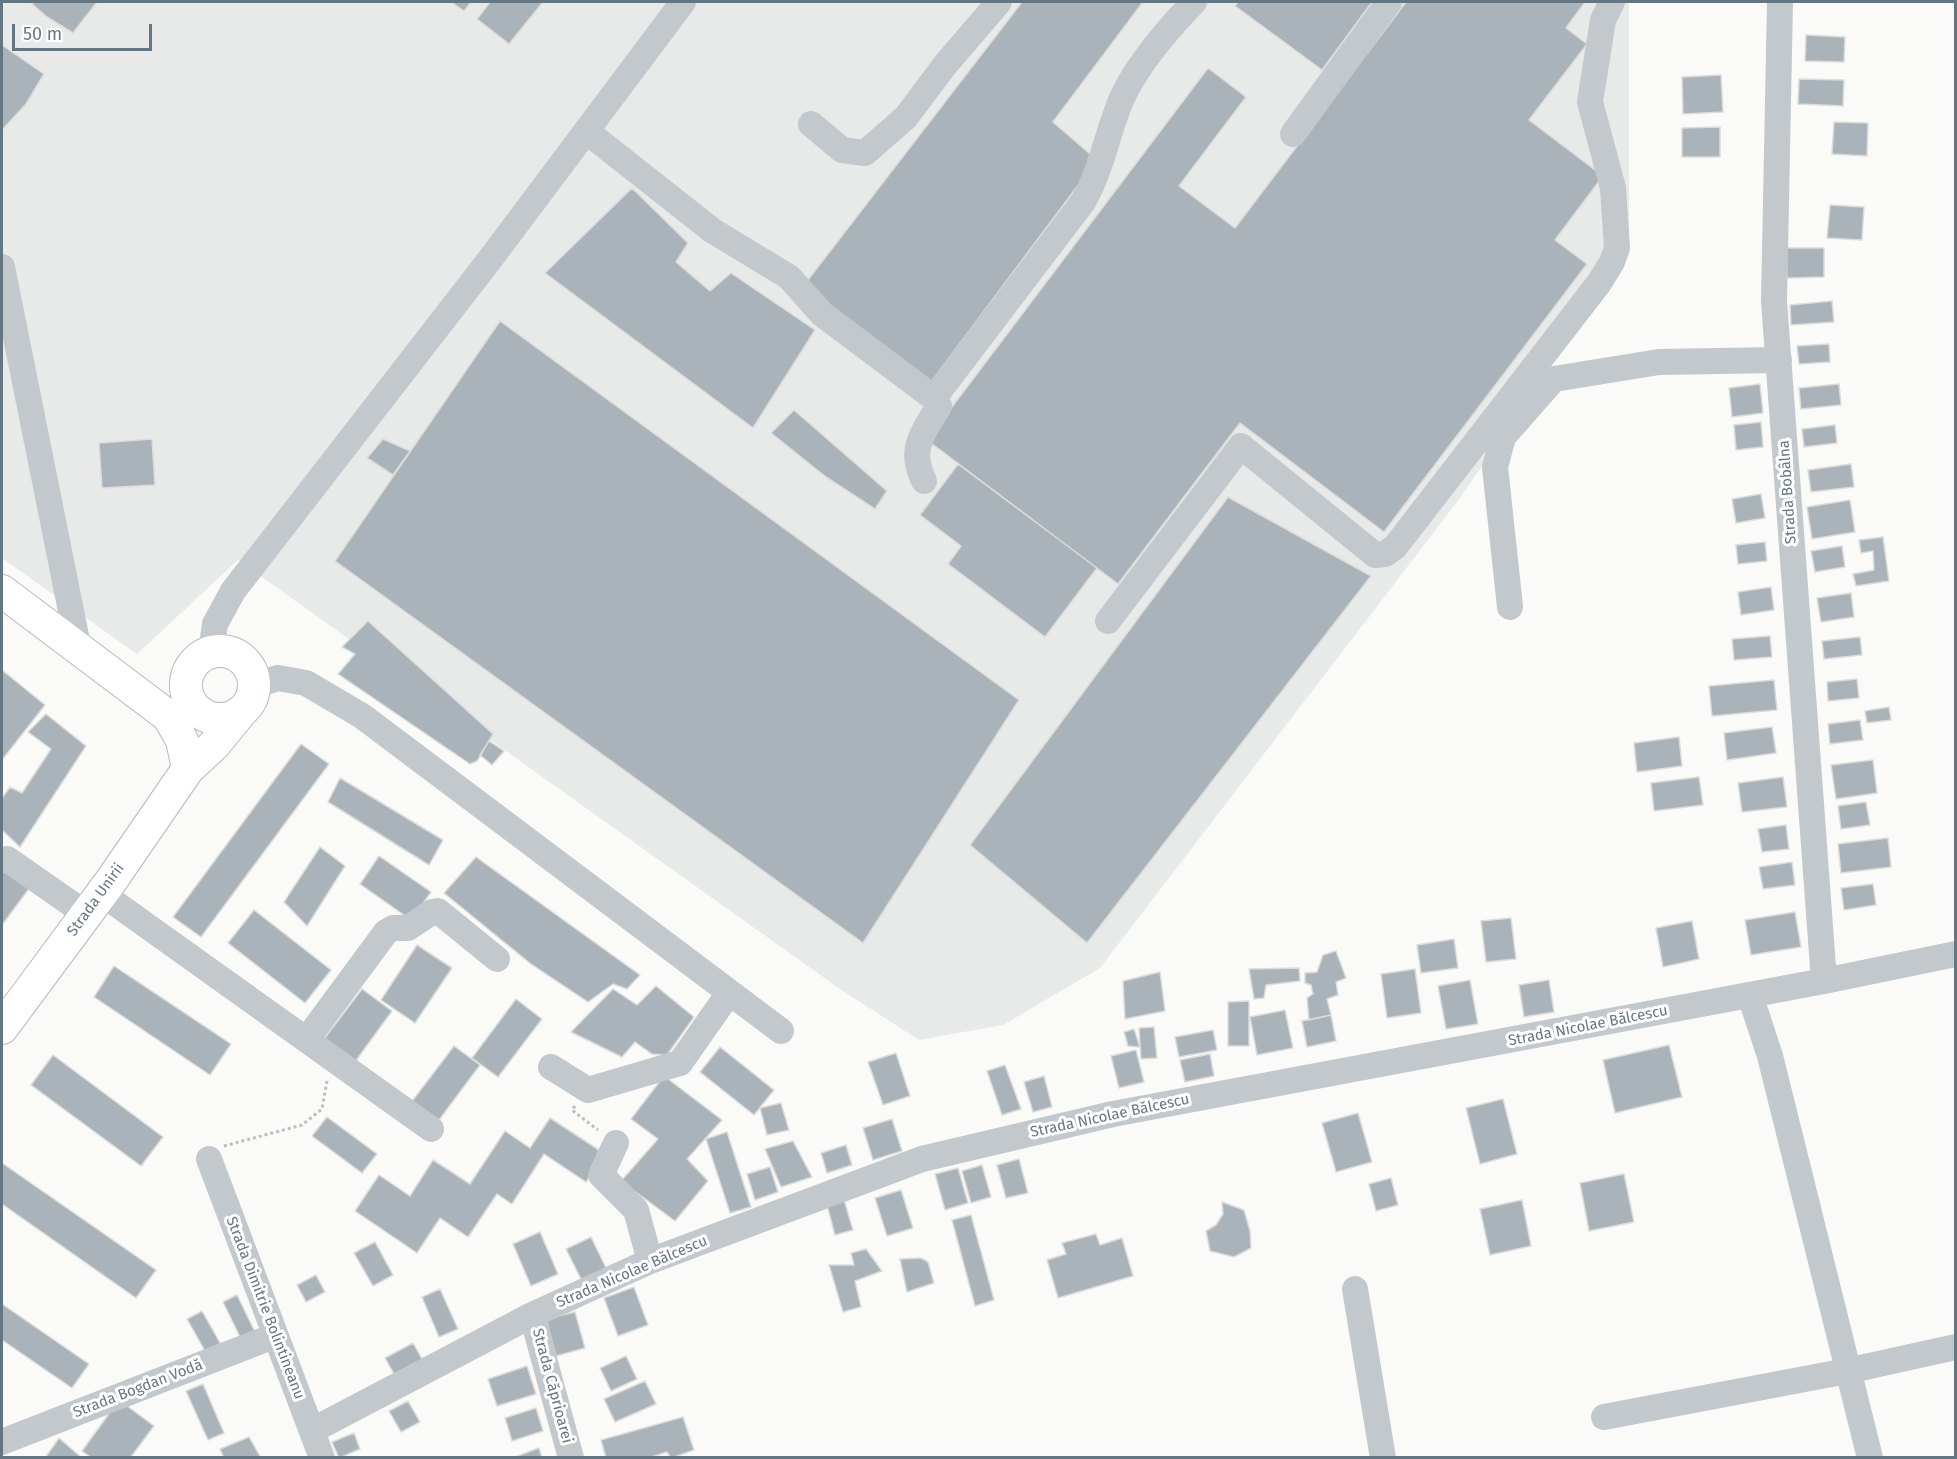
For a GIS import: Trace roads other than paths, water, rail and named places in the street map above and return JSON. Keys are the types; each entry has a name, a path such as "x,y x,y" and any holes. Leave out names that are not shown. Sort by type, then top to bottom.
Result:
{"main road":[{"path":"2,591 175,724 182,740 188,770"},
{"path":"146,700 165,687 190,695 210,718 232,717 248,698 248,665 241,657 232,653 211,652 195,662 190,695"},
{"name":"Strada Unirii","path":"188,770 195,732 190,695"},
{"name":"Strada Unirii","path":"2,1028 188,770 214,746 248,698"}],"street":[{"path":"211,652 215,624 233,591 683,2"},
{"path":"811,124 842,150 865,153 906,117 945,65 999,2"},
{"path":"934,398 1083,202 1094,182 1123,98 1156,44 1194,2"},
{"path":"1293,134 1389,2"},
{"path":"1108,621 1241,446 1375,555 1385,554 1395,547 1599,283 1612,262 1617,248 1613,188 1590,102 1603,20 1612,2"},
{"name":"Strada Bobâlna","path":"1780,2 1774,301 1824,981"},
{"path":"586,131 713,231 789,277 822,314 934,398 939,406 918,443 916,465 924,481"},
{"path":"2,267 79,651"},
{"path":"1510,607 1495,467 1503,437 1554,380 1659,362 1779,360"},
{"path":"248,698 278,678 306,683 362,716 781,1031"},
{"path":"2,860 7,860 93,904 307,1039 431,1129"},
{"path":"307,1039 386,932 418,924 432,912 438,911 497,959"},
{"name":"Strada Nicolae Bălcescu","path":"313,1431 532,1315 650,1261 922,1159 1113,1114 1824,981 1956,954"},
{"path":"551,1067 588,1090 680,1063 729,993"},
{"path":"1750,995 1770,1056 1870,1458"},
{"path":"616,1143 600,1175 636,1210 650,1261"},
{"name":"Strada Dimitrie Bolintineanu","path":"209,1159 322,1458"},
{"path":"1355,1289 1383,1458"},
{"name":"Strada Căprioarei","path":"532,1315 571,1458"},
{"name":"Strada Bogdan Vodă","path":"2,1442 274,1336"},
{"path":"1604,1417 1847,1371 1956,1347"}]}
